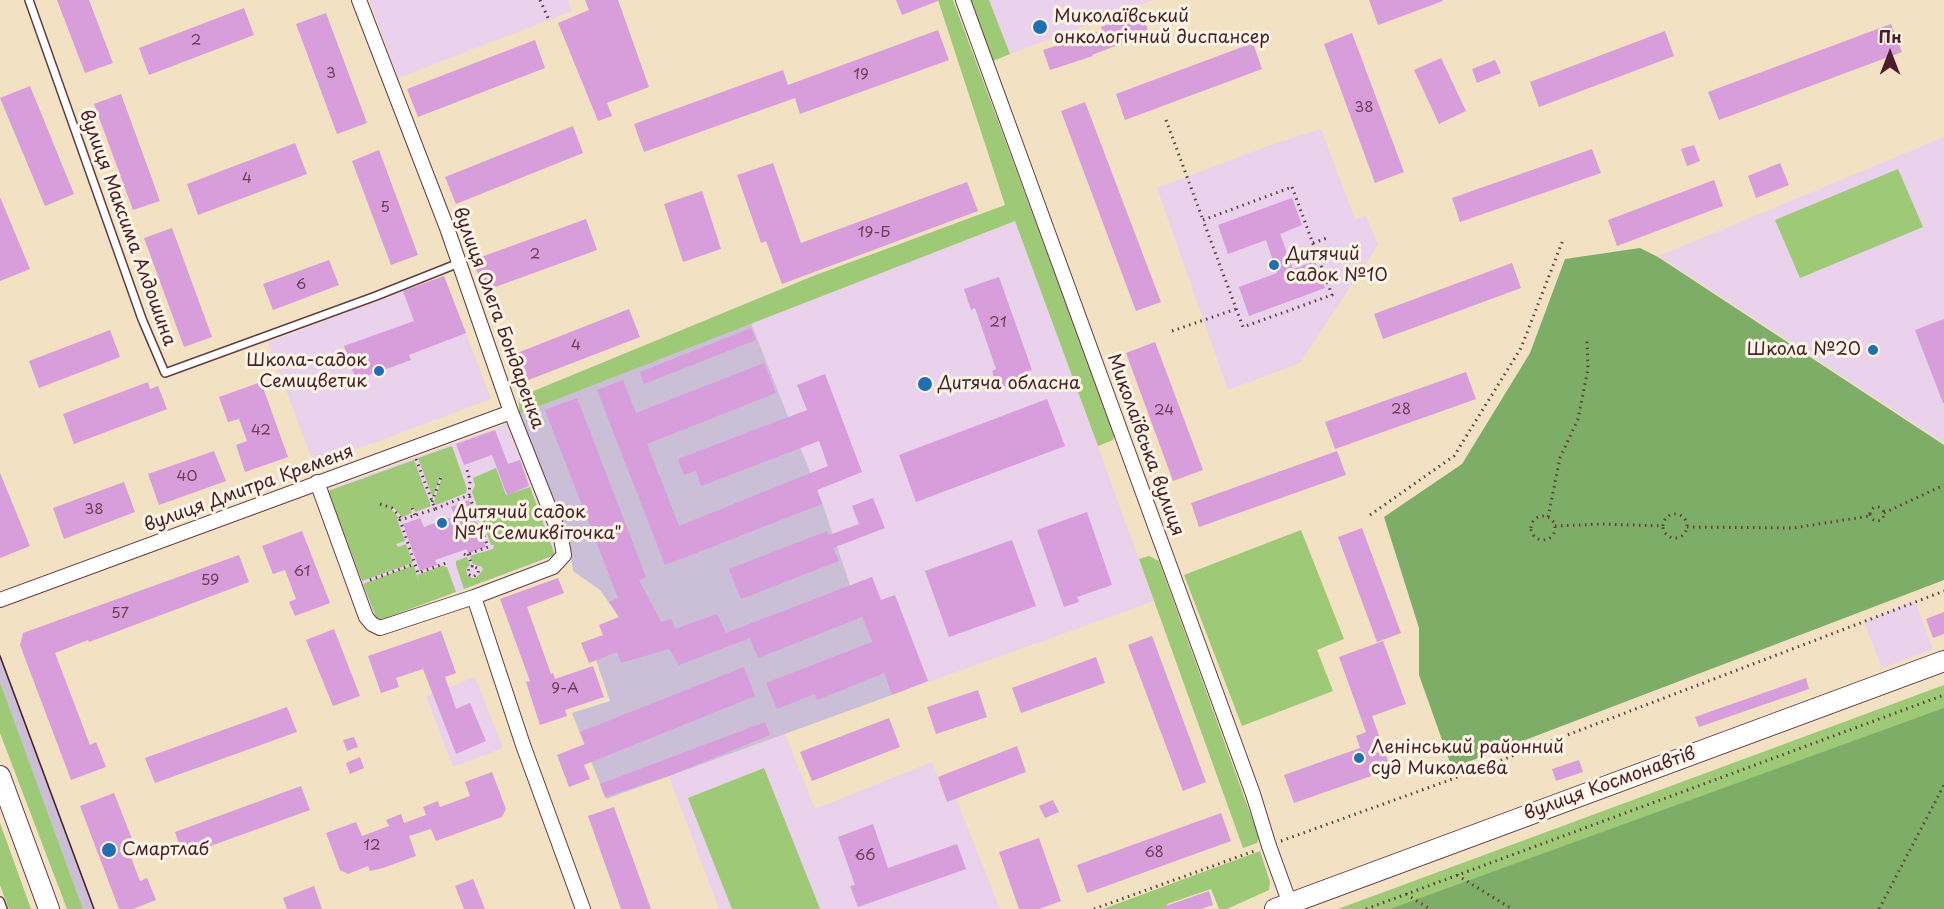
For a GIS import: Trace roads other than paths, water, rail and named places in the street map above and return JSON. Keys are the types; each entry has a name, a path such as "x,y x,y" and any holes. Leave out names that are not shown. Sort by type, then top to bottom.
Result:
{"main road":[{"name":"вулиця Космонавтів","path":"1283,906 1944,661"},
{"path":"0,776 49,909"}],"street":[{"name":"вулиця Олега Бондаренка","path":"317,482 366,617 380,628 474,597 553,567 564,555 561,538 511,412 459,263 359,0"},
{"name":"Миколаївська вулиця","path":"963,0 1254,794 1283,906"},
{"name":"вулиця Дмитра Кременя","path":"0,600 511,412"},
{"path":"474,597 523,745 583,909"}],"lane":[{"name":"вулиця Максима Алдошина","path":"29,0 142,319 165,373 376,296 459,263"},
{"path":"0,901 3,909"}],"tram line":[{"path":"0,656 94,909"}],"place":[{"name":"Миколаївський онкологічний диспансер","path":"1040,27"},
{"name":"Дитячий садок №10","path":"1274,265"},
{"name":"Школа №20","path":"1873,350"},
{"name":"Школа-садок Семицветик","path":"379,371"},
{"name":"Дитяча обласна","path":"925,384"},
{"name":"Дитячий садок №1\"Семиквіточка\"","path":"442,523"},
{"name":"Ленінський районний суд Миколаєва","path":"1359,758"},
{"name":"Смартлаб","path":"109,850"}]}
